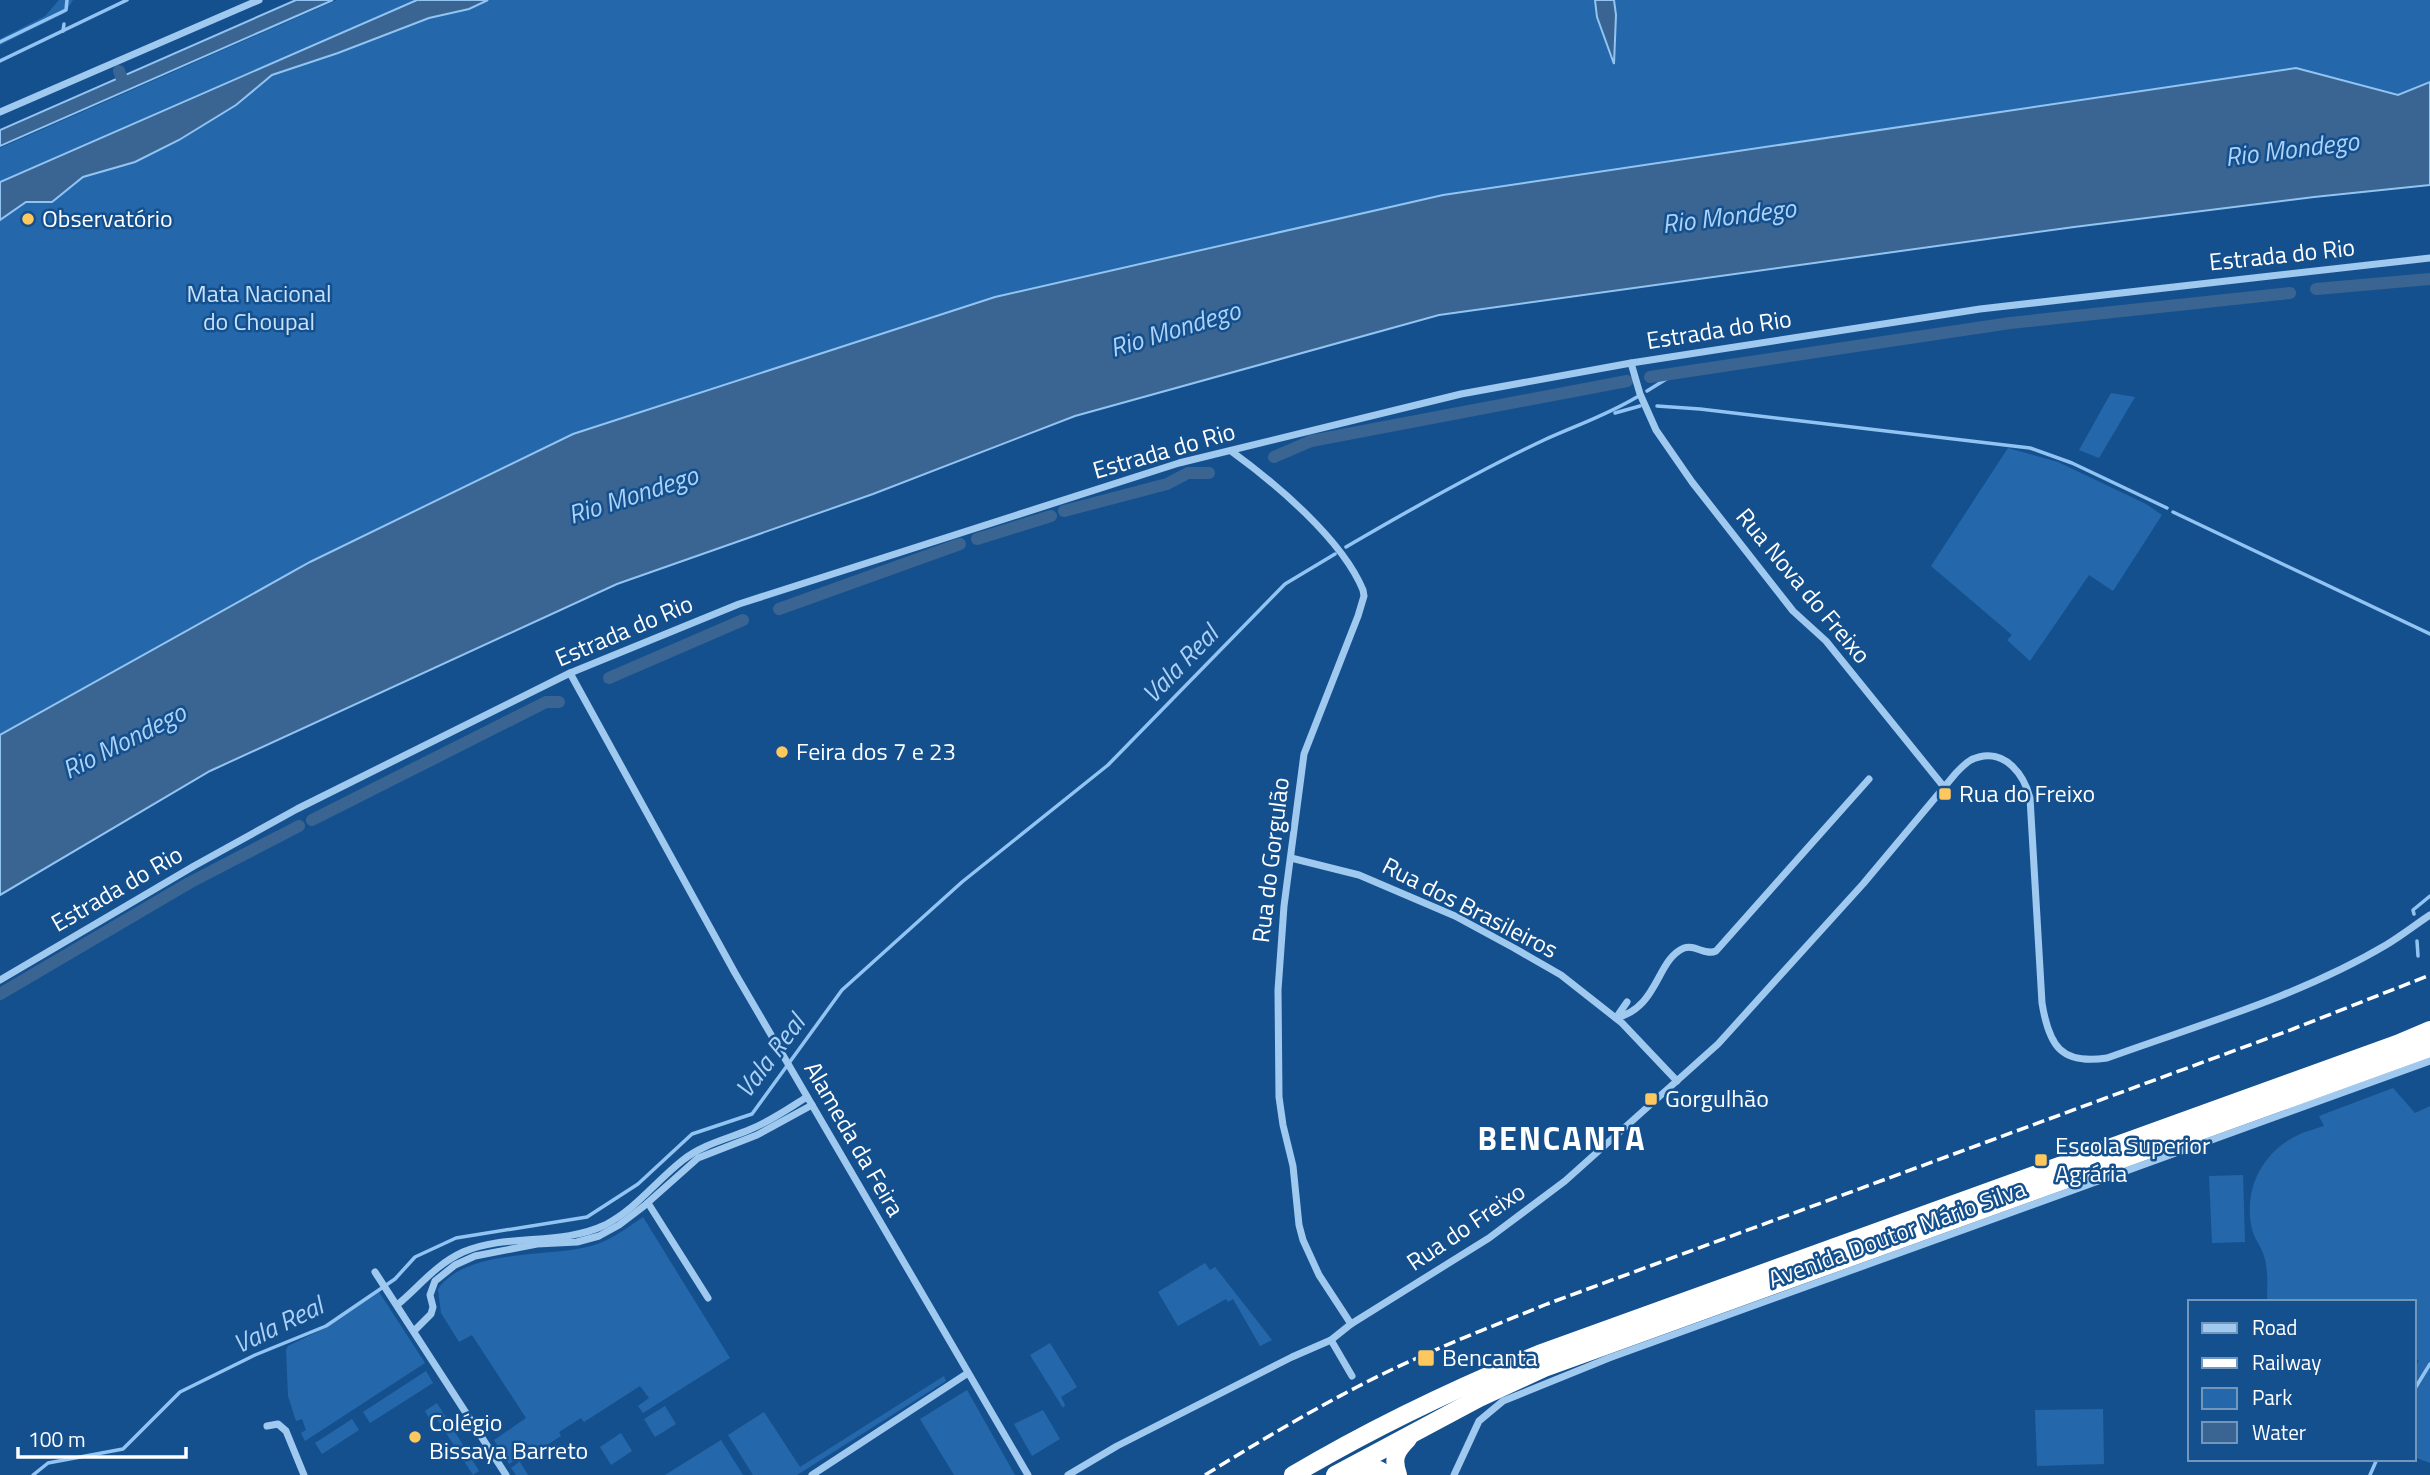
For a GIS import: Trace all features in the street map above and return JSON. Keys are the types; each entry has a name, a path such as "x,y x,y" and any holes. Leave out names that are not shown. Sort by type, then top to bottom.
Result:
{"highway":[{"path":"1293,1475 1443,1395 1539,1354 2430,1030"},
{"path":"1338,1473 1417,1430 1544,1368 2430,1048"},
{"path":"1398,1475 1395,1457 1398,1449 1417,1430"},
{"path":"1338,1473 1366,1469 1379,1470 1388,1475"}],"street":[{"path":"0,113 259,0"},
{"name":"Estrada do Rio","path":"0,980 297,809 570,673 739,604 1179,463 1461,394 1631,363 1980,309 2430,258"},
{"name":"Rua Nova do Freixo","path":"1631,363 1640,394 1656,430 1692,482 1793,611 1826,641 1944,787"},
{"name":"Rua do Gorgulão","path":"1231,451 1291,501 1336,546 1364,596 1359,616 1304,754 1284,906 1278,990 1279,1097 1293,1166 1299,1225 1319,1275 1351,1324"},
{"name":"Alameda da Feira","path":"570,673 657,836 1028,1475"},
{"name":"Rua do Freixo","path":"1068,1475 1117,1446 1331,1340 1351,1324 1500,1230 1565,1181 1727,1034 1863,884 1970,760 1981,756 1996,758 2012,765 2022,776 2030,798 2042,1003 2046,1027 2060,1050 2074,1059 2087,1061 2107,1058 2269,999 2353,963 2387,945 2430,915"},
{"path":"1616,1018 1636,1009 1649,995 1668,962 1684,948 1709,954 1716,951 1869,779"},
{"name":"Rua dos Brasileiros","path":"1291,858 1359,875 1455,916 1561,975 1616,1018 1676,1082"},
{"path":"1616,1018 1627,1002"},
{"name":"Avenida Doutor Mário Silva","path":"1454,1475 1479,1421 1503,1401 1609,1358 2430,1061"},
{"path":"397,1305 424,1277 466,1251 570,1235 605,1225 626,1212 682,1160 757,1126 807,1097"},
{"path":"414,1331 431,1314 433,1307 430,1295 435,1281 455,1265 475,1256 537,1244 577,1242 598,1236 619,1226 698,1158 758,1135 812,1105"},
{"path":"648,1203 708,1298"},
{"path":"375,1272 506,1475"},
{"path":"412,1292 430,1295"},
{"path":"1331,1340 1352,1376"},
{"path":"812,1475 968,1373"},
{"path":"267,1426 278,1424 286,1431 304,1475"}],"green space":[{"path":"59,0 73,0 65,13 0,45 0,39 45,16"},
{"name":"Mata Nacional do Choupal","path":"337,0 2430,0 2430,82 2398,95 2296,68 1443,195 995,297 310,562 0,735 0,148"},
{"path":"2111,393 2135,397 2099,458 2079,450"},
{"path":"2008,448 2058,462 2146,504 2162,515 2113,591 2089,575 2030,661 2007,640 2012,635 1931,566"},
{"path":"2393,1088 2415,1113 2430,1106 2430,1463 2416,1458 2416,1366 2419,1360 2416,1359 2416,1300 2267,1300 2266,1265 2253,1232 2250,1214 2253,1187 2265,1162 2274,1151 2298,1135 2324,1126 2319,1116"},
{"path":"2243,1175 2245,1242 2212,1243 2209,1176"},
{"path":"643,1217 730,1358 643,1413 638,1406 649,1398 640,1386 584,1422 581,1418 559,1432 561,1436 520,1462 528,1475 516,1475 511,1468 519,1462 517,1459 509,1464 494,1440 526,1418 472,1335 459,1342 441,1313 438,1289 451,1276 468,1267 508,1257 573,1250 598,1244"},
{"path":"1205,1263 1210,1270 1215,1267 1272,1340 1260,1346 1233,1299 1228,1302 1226,1299 1178,1326 1158,1292"},
{"path":"379,1292 425,1363 305,1441 301,1433 306,1430 302,1419 296,1421 288,1396 286,1350 288,1346 327,1327"},
{"path":"1050,1343 1077,1387 1061,1397 1065,1405 1063,1408 1030,1355"},
{"path":"426,1371 433,1383 370,1423 363,1412"},
{"path":"944,1376 946,1381 797,1475 753,1475 728,1435 764,1412 800,1467"},
{"path":"967,1390 1015,1475 954,1475 920,1419"},
{"path":"437,1403 479,1471 473,1475 437,1419 430,1423 428,1420 425,1411"},
{"path":"665,1406 676,1424 655,1437 644,1419"},
{"path":"2103,1409 2104,1464 2037,1466 2035,1410"},
{"path":"1043,1410 1060,1439 1032,1456 1014,1424"},
{"path":"352,1419 359,1430 322,1454 315,1443"},
{"path":"621,1433 632,1451 611,1465 600,1447"},
{"path":"721,1440 743,1475 665,1475"}],"water":[{"path":"296,0 333,0 0,146 0,130"},
{"path":"417,0 488,0 469,9 429,18 272,75 236,105 179,140 135,162 83,177 52,202 26,202 0,220 0,182"},
{"path":"1595,0 1614,0 1614,64 1597,17"},
{"name":"Rio Mondego","path":"2296,68 2398,95 2430,82 2430,185 2074,227 1439,315 1075,416 873,494 617,584 210,771 0,895 0,735 310,562 573,434 995,297 1443,195"}],"waterway":[{"path":"0,42 66,10 67,0"},
{"path":"0,61 127,0"},
{"path":"63,31 64,24"},
{"path":"119,71 124,84"},
{"path":"2316,289 2430,279"},
{"path":"1650,377 2010,323 2290,293"},
{"name":"Vala Real","path":"1647,391 1676,373"},
{"path":"1274,457 1311,441 1627,381"},
{"name":"Vala Real","path":"1346,547 1494,465 1637,397"},
{"path":"1615,413 1640,406"},
{"path":"1657,406 2030,448 2072,463 2167,508"},
{"path":"1064,511 1167,484 1188,473 1209,473"},
{"path":"2173,512 2430,634"},
{"path":"977,539 1051,516"},
{"path":"779,609 960,544"},
{"name":"Vala Real","path":"33,1475 48,1463 123,1449 180,1392 255,1355 326,1326 395,1279 415,1257 456,1238 587,1217 638,1184 692,1134 752,1114 842,990 962,882 1108,765 1285,584 1335,554"},
{"path":"609,678 743,620"},
{"path":"312,820 546,702 559,702"},
{"path":"0,994 189,883 299,826"},
{"path":"2414,914 2413,910 2430,896"},
{"path":"2417,941 2418,956"},
{"path":"2416,1387 2430,1364"},
{"path":"2370,1475 2376,1461"}],"railway":[{"path":"1205,1475 1357,1387 1475,1333 1547,1304 2293,1029 2430,975"}],"place":[{"name":"Observatório","path":"28,219"},
{"name":"Feira dos 7 e 23","path":"782,752"},
{"name":"Rua do Freixo","path":"1945,794"},
{"name":"Gorgulhão","path":"1651,1099"},
{"name":"Escola Superior Agrária","path":"2041,1160"},
{"name":"Bencanta","path":"1426,1358"},
{"name":"Colégio Bissaya Barreto","path":"415,1437"}],"district":[{"name":"BENCANTA","path":"1562,1139"}]}
